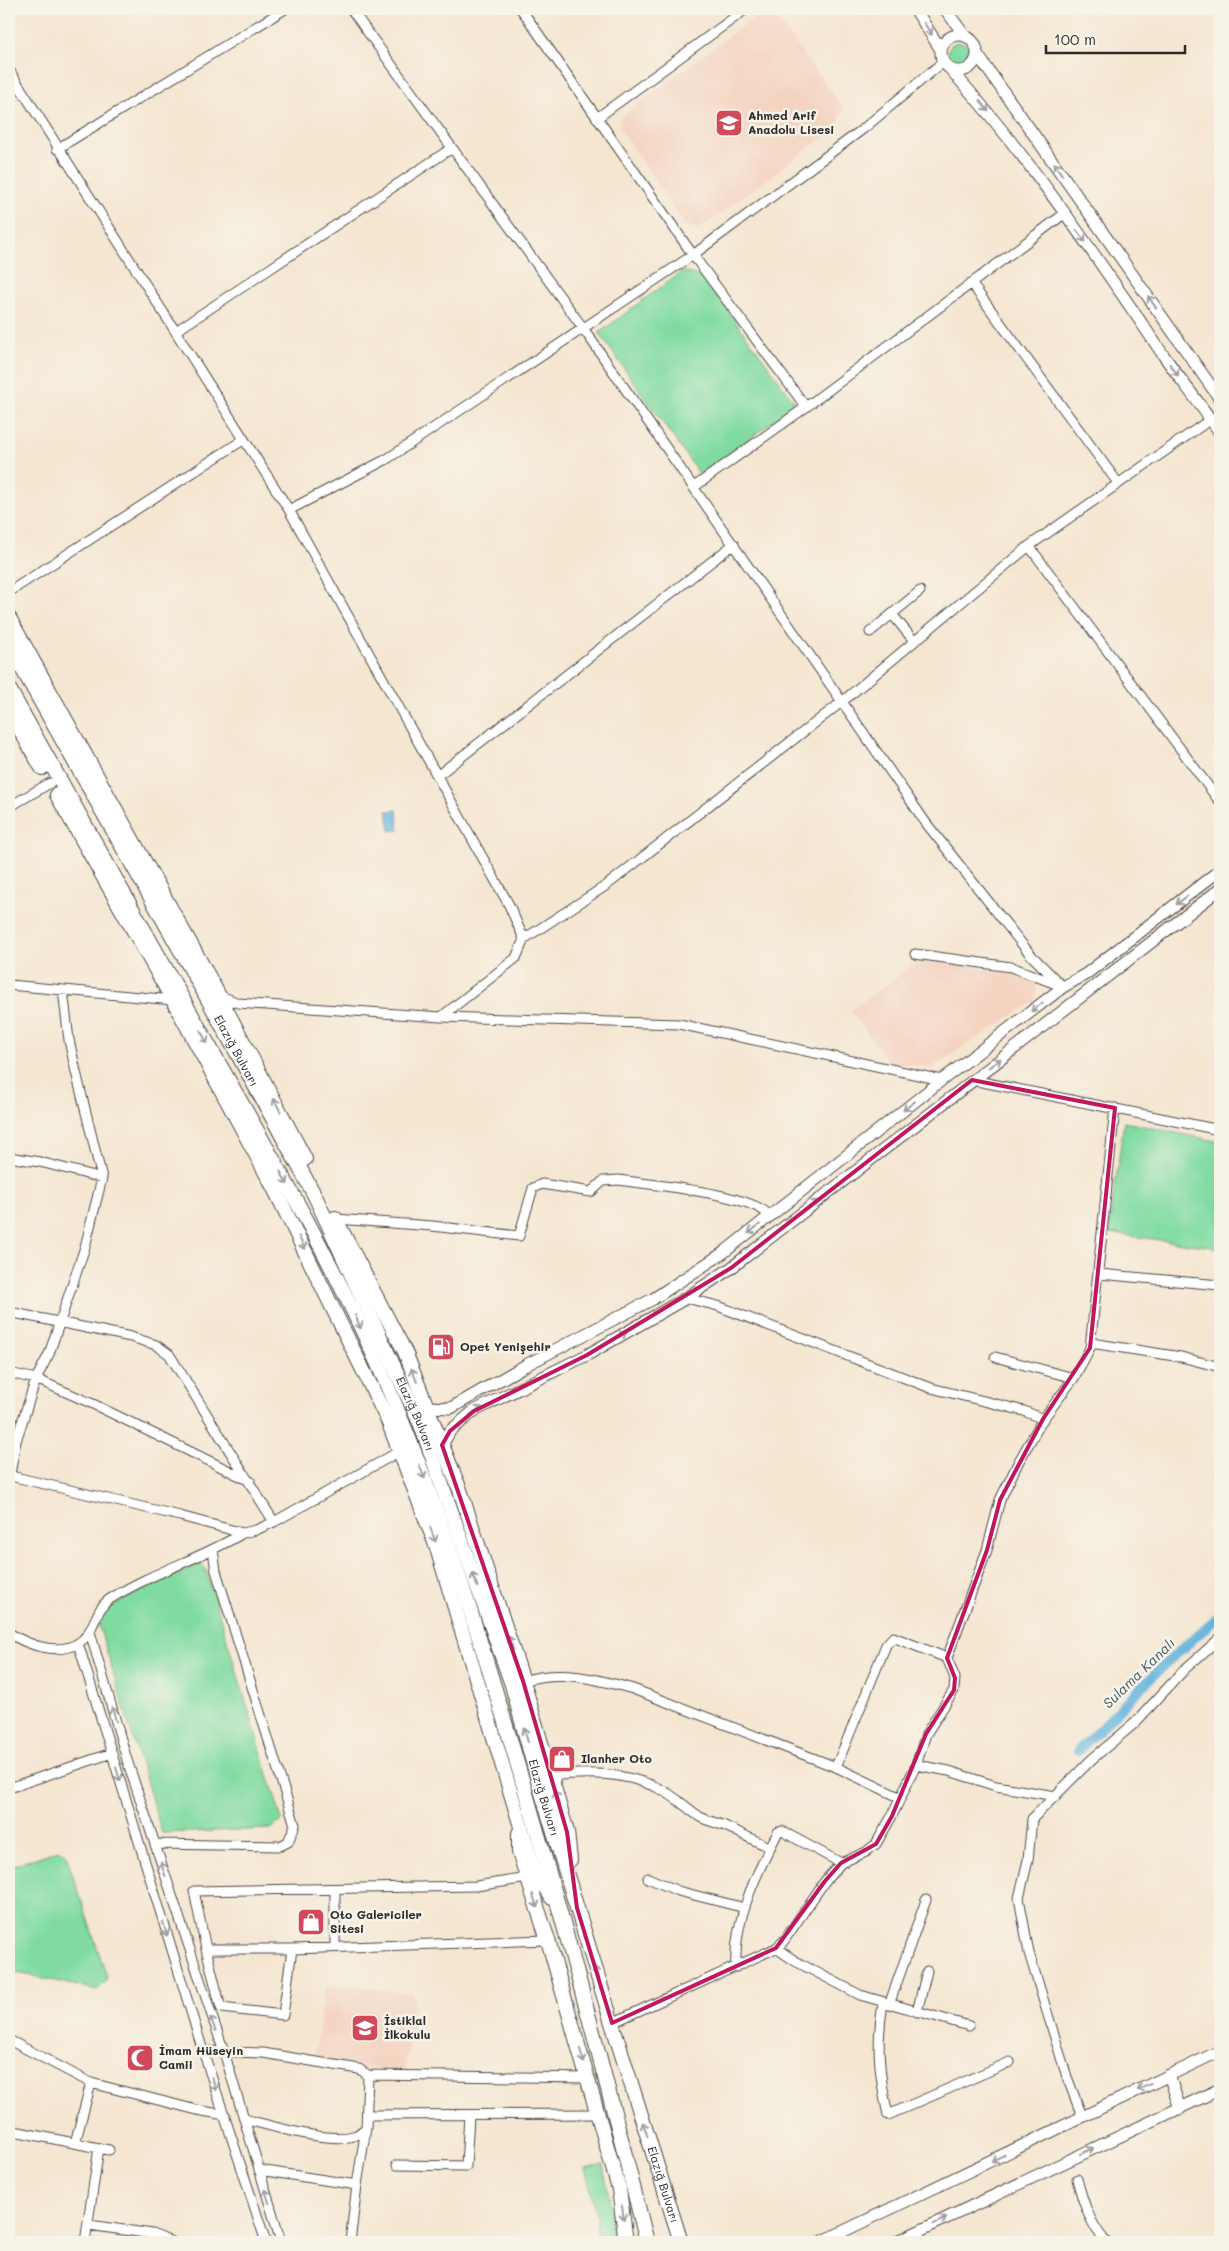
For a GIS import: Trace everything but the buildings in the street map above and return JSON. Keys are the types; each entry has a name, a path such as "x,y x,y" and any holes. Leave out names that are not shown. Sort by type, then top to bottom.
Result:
{"highway":[{"path":"9,618 219,995 405,1352 460,1490 523,1681 567,1832 575,1898"},
{"name":"Elazığ Bulvarı","path":"9,644 205,994 315,1196 421,1425 512,1685 537,1777 612,2023 682,2242"},
{"name":"Elazığ Bulvarı","path":"9,689 288,1185 355,1314 414,1451 456,1563 560,1910 647,2242"},
{"path":"9,710 173,1000 274,1188 360,1362 400,1451 436,1545 534,1870 560,1910"},
{"path":"520,1819 519,1852 548,1940 620,2189 626,2242"},
{"path":"636,2197 638,2242"}],"main road":[{"path":"915,9 941,50 947,66 984,106 1220,432"},
{"path":"945,9 964,36 974,44 977,54 1220,398"},
{"path":"941,50 947,39 958,35 964,36"},
{"path":"947,66 957,71 968,69 976,60 977,54"},
{"path":"428,1407 451,1408 526,1365 653,1299 723,1253 942,1080 1063,987 1086,974 1220,870"},
{"path":"442,1445 450,1431 474,1411 587,1355 686,1298 731,1268 1220,889"},
{"path":"821,2242 1220,2051"},
{"path":"1169,2075 1180,2109"},
{"path":"896,2242 1220,2089"}],"street":[{"path":"57,149 285,9"},
{"path":"351,9 583,328 843,700 926,823 1030,954 1063,987"},
{"path":"521,9 693,255 806,407"},
{"path":"597,118 746,9"},
{"path":"289,510 387,459 693,255 947,66"},
{"path":"9,70 57,149 176,331 243,440 289,510 509,905 524,939"},
{"path":"176,331 452,148"},
{"path":"694,487 806,407 1064,214"},
{"path":"971,283 1118,483"},
{"path":"441,1017 516,958 524,939 607,885 843,700 1029,546 1211,419"},
{"path":"9,592 243,440"},
{"path":"437,776 734,544"},
{"path":"1029,546 1220,802"},
{"path":"870,632 920,592"},
{"path":"892,614 914,641"},
{"path":"9,807 50,783"},
{"path":"915,954 1011,966 1063,987"},
{"path":"9,985 173,1000"},
{"path":"63,990 72,1056 102,1178 85,1247 49,1354 36,1379 13,1441 9,1471 15,1477 243,1533"},
{"path":"219,995 238,1003 441,1017 679,1024 942,1080"},
{"path":"230,1017 238,1003"},
{"path":"972,1080 1220,1130"},
{"path":"612,2023 776,1948 788,1935 825,1880 841,1863 866,1852 876,1844 902,1798 916,1765 926,1734 954,1690 955,1678 947,1658 987,1550 1000,1500 1042,1419 1074,1378 1091,1344 1115,1108"},
{"path":"9,1157 40,1162 102,1178"},
{"path":"336,1220 432,1226 520,1236 533,1188 536,1186 542,1184 591,1192 603,1181 619,1180 731,1198 757,1206 765,1210 770,1216"},
{"path":"1099,1274 1220,1285"},
{"path":"686,1298 718,1306 931,1388 1024,1411 1042,1419"},
{"path":"9,1312 131,1337 156,1345 169,1354 274,1522"},
{"path":"1091,1344 1181,1357 1220,1366"},
{"path":"995,1357 1074,1378"},
{"path":"9,1373 36,1379 93,1404 250,1481"},
{"path":"9,1633 20,1640 40,1647 62,1648 78,1643 90,1632 96,1615 108,1600 145,1580 213,1550 243,1533 256,1530 274,1522 400,1451"},
{"path":"155,1844 280,1846 288,1842 295,1825 216,1572 213,1550"},
{"path":"90,1632 155,1844 224,2052 281,2242"},
{"path":"836,1767 886,1645 893,1637 947,1658"},
{"path":"1082,2116 1067,2077 1056,2034 1036,1979 1029,1953 1019,1898 1028,1860 1032,1819 1092,1759 1134,1723 1185,1669 1220,1638"},
{"path":"78,1643 203,2051 266,2242"},
{"path":"523,1681 536,1677 566,1675 601,1680 633,1689 836,1767 902,1798"},
{"path":"9,1788 112,1753"},
{"path":"916,1765 949,1771 996,1786 1056,1796"},
{"path":"551,1776 591,1773 616,1775 655,1786 673,1796 700,1817 728,1827 749,1839 770,1847"},
{"path":"736,1967 735,1948 745,1908 778,1832 782,1831 841,1863"},
{"path":"292,1949 283,2015 221,2008 206,1950 194,1891 476,1886 528,1878"},
{"path":"648,1878 678,1891 745,1908"},
{"path":"335,1890 335,1946"},
{"path":"926,1900 886,2004 879,2029 878,2058 888,2115 1010,2062"},
{"path":"206,1950 292,1949 548,1940"},
{"path":"776,1948 795,1961 860,1995 886,2004 969,2026"},
{"path":"917,2012 927,1972"},
{"path":"9,2040 91,2083 225,2116"},
{"path":"203,2051 263,2053 359,2069 368,2075 588,2078"},
{"path":"350,2242 366,2128 368,2075"},
{"path":"75,2143 91,2083"},
{"path":"367,2115 597,2114"},
{"path":"397,2165 466,2166 469,2116"},
{"path":"244,2119 322,2136 356,2135 366,2128"},
{"path":"9,2130 104,2149 85,2242"},
{"path":"259,2170 357,2186"},
{"path":"1077,2180 1095,2228 1106,2242"},
{"path":"89,2224 152,2234 172,2242"}],"highlighted area":[{"path":"972,1080 1115,1108 1090,1348 1043,1419 1000,1500 987,1550 947,1658 955,1678 954,1690 926,1734 892,1816 876,1844 841,1863 825,1881 776,1948 612,2023 577,1908 567,1832 523,1681 442,1445 450,1431 474,1411 587,1355 731,1268"}],"shaded area":[{"name":"Ahmed Arif Anadolu Lisesi","path":"765,9 770,9 843,108 836,128 699,229 685,225 620,128 621,117"},
{"path":"922,958 1039,978 1035,1001 931,1068 889,1062 851,1011"},
{"name":"İstiklal İlkokulu","path":"339,1984 414,1994 405,2071 314,2061 325,1987"}],"green space":[{"path":"959,42 967,45 970,53 967,61 959,64 951,61 948,53 951,45"},
{"path":"682,271 704,278 796,404 700,475 599,333"},
{"path":"1124,1122 1220,1142 1220,1248 1108,1233"},
{"path":"200,1563 205,1568 282,1820 271,1829 162,1833 99,1626 103,1610"},
{"path":"59,1850 65,1852 107,1977 106,1981 97,1990 9,1971 9,1867"},
{"path":"603,2164 614,2242 598,2242 596,2210 585,2168"}],"water":[{"path":"397,810 399,830 390,831 387,811"}],"waterway":[{"name":"Sulama Kanalı","path":"1078,1751 1165,1664 1220,1615"}],"place":[{"name":"Ahmed Arif Anadolu Lisesi","path":"729,123"},
{"name":"Opet Yenişehir","path":"441,1347"},
{"name":"Ilanher Oto","path":"562,1759"},
{"name":"Oto Galericiler Sitesi","path":"311,1922"},
{"name":"İstiklal İlkokulu","path":"365,2028"},
{"name":"İmam Hüseyin Camii","path":"140,2058"}]}
